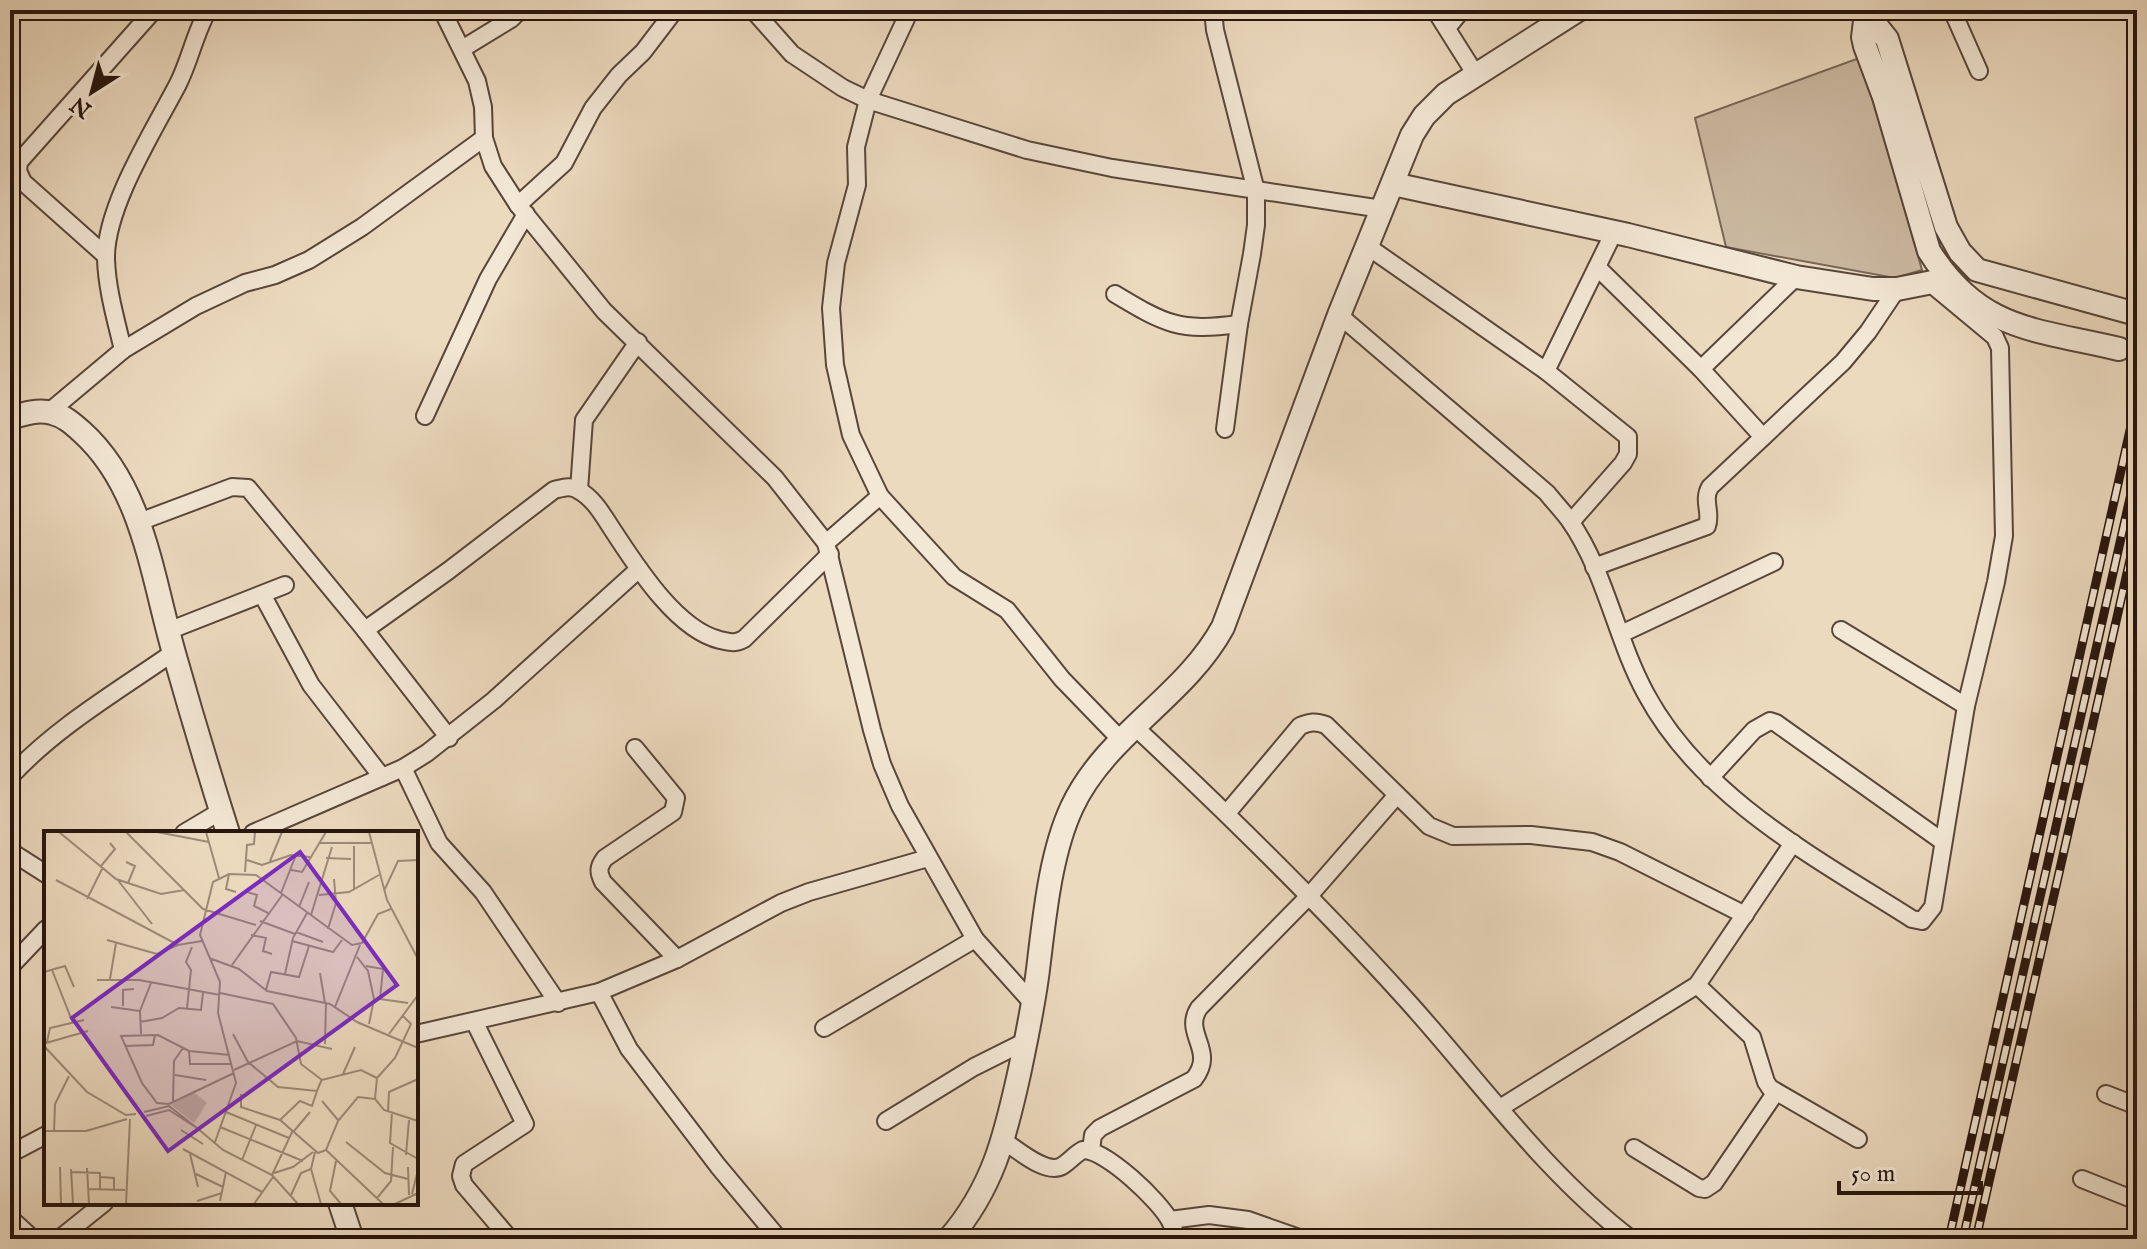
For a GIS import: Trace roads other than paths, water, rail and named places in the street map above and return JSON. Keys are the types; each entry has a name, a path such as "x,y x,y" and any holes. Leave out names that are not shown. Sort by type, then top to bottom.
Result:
{"street":[{"path":"106,256 23,182 18,171 19,162 154,10"},
{"path":"442,10 480,94 484,138 493,166 522,209 604,311 775,478 828,548 882,764 900,806 975,939 1034,1005"},
{"path":"462,49 511,19 520,10"},
{"path":"425,416 522,209 564,163 593,108 619,75 643,52 675,10"},
{"path":"753,10 792,54 830,81 868,100 1027,150 1112,168 1382,209"},
{"path":"910,10 868,100 856,147 857,185 836,263 831,308 835,365 851,435 880,496 954,577 1007,610 1062,679 1227,813 1402,995 1566,1183 1604,1219 1631,1239"},
{"path":"1213,10 1215,30 1256,191 1256,225 1225,429"},
{"path":"1435,10 1476,75"},
{"path":"1447,28 1462,10"},
{"path":"949,1239 987,1182 1004,1141 1034,1005 1046,908 1072,808 1085,785 1128,733 1210,652 1223,627 1339,315 1412,135 1424,116 1446,94 1578,10"},
{"path":"1952,10 1979,71"},
{"path":"1339,315 1547,493 1571,522 1594,567 1644,691 1666,729 1710,778 1793,843 1912,919 1922,921 1933,907 1966,706 2004,536 2003,363 1995,337 1939,281 1884,97 1865,46 1866,11"},
{"path":"1866,11 1887,39 1946,227 1960,252 1977,270 2129,312"},
{"path":"123,350 111,300 106,256 114,217 129,177 185,70 201,13"},
{"path":"49,412 123,350 196,306 245,283 275,275 309,260 362,227 484,138"},
{"path":"1393,184 1614,232 1796,277 1873,289 1897,289 1939,281 2005,322 2119,349"},
{"path":"1546,371 1614,232"},
{"path":"1367,246 1546,371 1628,437 1630,445 1623,463 1571,522"},
{"path":"1597,267 1701,369 1763,437"},
{"path":"1701,369 1796,277"},
{"path":"1594,567 1707,526 1710,517 1706,501 1710,487 1843,362 1897,289"},
{"path":"1115,294 1172,325 1203,329 1239,324"},
{"path":"579,490 584,420 638,342"},
{"path":"10,418 29,412 49,412 67,418 100,448 112,466 139,522 227,831"},
{"path":"365,630 554,490 569,486 579,490 595,504 639,569 688,622 708,637 732,643 744,639 880,496"},
{"path":"139,522 224,490 248,488 449,738"},
{"path":"1621,634 1774,562"},
{"path":"258,831 403,768 449,738 639,569"},
{"path":"10,777 171,642 285,585"},
{"path":"263,596 311,685 382,777"},
{"path":"1841,630 1966,706"},
{"path":"1710,778 1754,730 1770,721 1942,841"},
{"path":"1227,813 1300,726 1310,722 1326,725 1429,826 1440,832 1453,836 1531,835 1592,842 1620,852 1745,915"},
{"path":"635,748 676,798 676,804 673,812 605,858 599,873 603,882 677,959"},
{"path":"403,768 439,843 483,892 558,1003"},
{"path":"1091,1150 1093,1135 1100,1128 1194,1079 1204,1065 1204,1056 1193,1016 1309,896 1397,795"},
{"path":"187,831 221,811"},
{"path":"1500,1108 1697,985 1793,843"},
{"path":"10,851 44,873"},
{"path":"418,1034 599,992 677,959 781,903 928,858"},
{"path":"10,967 44,931"},
{"path":"824,1028 975,939"},
{"path":"1697,985 1752,1037 1766,1082 1776,1092 1858,1139"},
{"path":"599,992 629,1049 718,1166 779,1239"},
{"path":"474,1021 525,1124 464,1164 461,1176 464,1185 510,1239"},
{"path":"886,1121 974,1067 1026,1041"},
{"path":"1634,1148 1705,1189 1714,1183 1776,1092"},
{"path":"2106,1094 2137,1106"},
{"path":"10,1154 44,1136"},
{"path":"1004,1141 1046,1167 1062,1166 1083,1150 1091,1150 1104,1157 1138,1185 1170,1220 1178,1239"},
{"path":"2082,1179 2137,1201"},
{"path":"59,1239 102,1205"},
{"path":"341,1205 352,1239"},
{"path":"1170,1220 1209,1215 1248,1220 1302,1239"},
{"path":"13,1228 33,1239"}],"railway":[{"path":"1949,1239 2137,399"},
{"path":"1963,1239 2137,467"},
{"path":"1976,1239 2137,529"}]}
